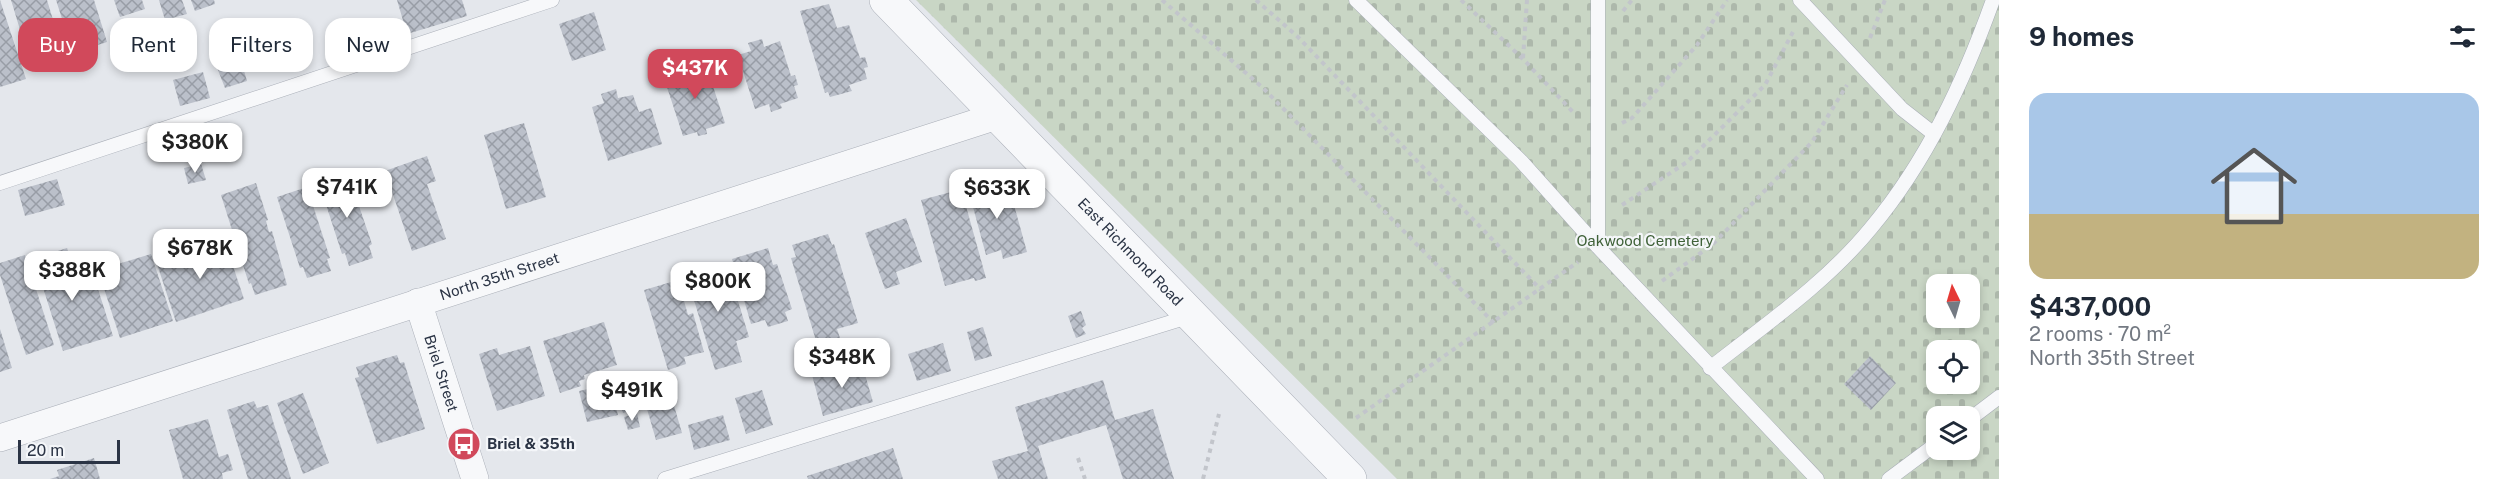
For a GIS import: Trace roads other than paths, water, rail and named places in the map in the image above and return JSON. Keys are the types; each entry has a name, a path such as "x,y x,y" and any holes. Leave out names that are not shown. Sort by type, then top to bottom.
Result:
{"street":[{"name":"East Richmond Road","path":"886,0 1000,115 1350,479"},
{"name":"North 35th Street","path":"0,438 1000,115"},
{"name":"Briel Street","path":"418,302 475,479"}],"lane":[{"path":"0,183 552,0"},
{"path":"1356,0 1521,161 1710,368 1817,479"},
{"path":"1598,0 1598,247"},
{"path":"1710,368 1791,305 1836,265 1871,228 1934,134 1976,49 1993,0"},
{"path":"1803,3 1902,109 1934,134"},
{"path":"665,479 1191,316"},
{"path":"1980,411 1999,397"},
{"path":"1889,479 1926,451"}],"place":[{"name":"Briel & 35th","path":"464,444"}],"park label":[{"name":"Oakwood Cemetery","path":"1645,241"}]}
